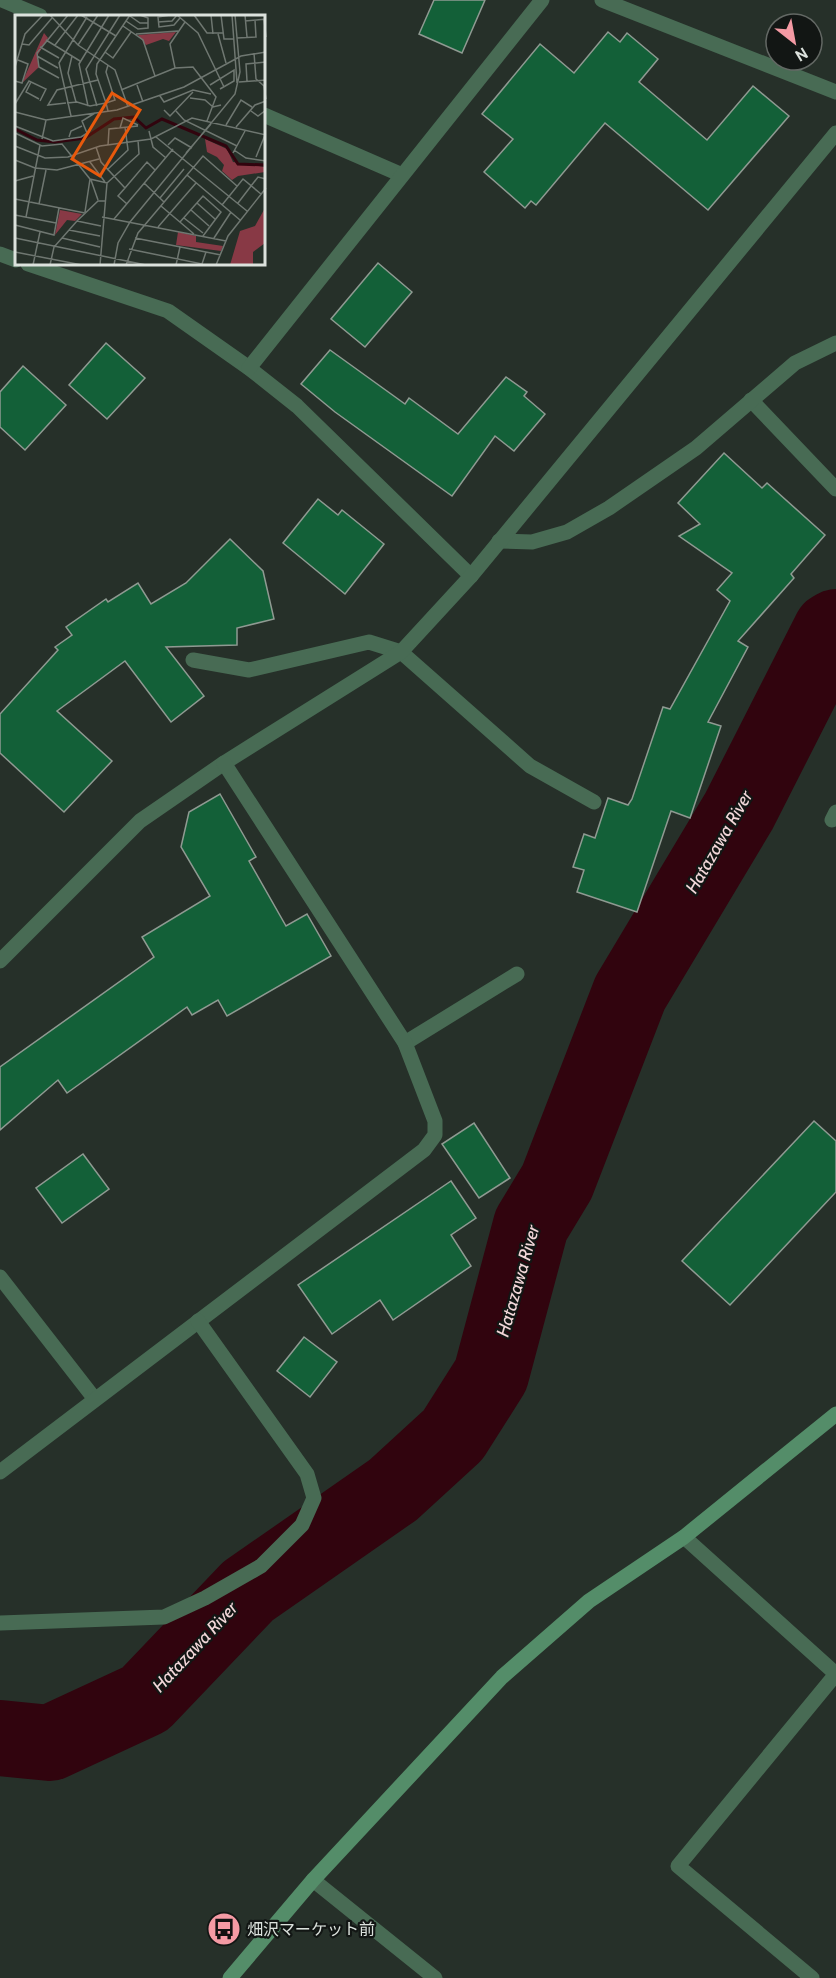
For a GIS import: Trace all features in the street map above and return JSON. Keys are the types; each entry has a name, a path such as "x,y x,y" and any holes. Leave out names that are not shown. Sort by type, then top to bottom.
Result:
{"street":[{"path":"2,0 38,15"},
{"path":"249,368 542,0"},
{"path":"602,0 836,92"},
{"path":"266,116 402,175"},
{"path":"0,962 140,821 224,763 401,652 471,576 836,134"},
{"path":"0,254 15,260"},
{"path":"34,266 168,311 249,368 297,406 471,576"},
{"path":"499,541 532,542 567,532 609,508 696,448 795,363 836,343"},
{"path":"751,400 836,489"},
{"path":"194,660 249,670 369,642 401,652 530,766 594,802"},
{"path":"0,1472 94,1398 424,1150 435,1135 435,1121 405,1043 224,763"},
{"path":"405,1043 517,974"},
{"path":"0,1277 94,1398"},
{"path":"0,1623 164,1617 205,1598 261,1566 302,1525 314,1498 307,1474 198,1320"},
{"path":"230,1978 313,1880 502,1677 590,1601 684,1537 836,1414"},
{"path":"684,1537 836,1674 678,1866 812,1978"},
{"path":"313,1880 435,1978"}],"building":[{"path":"434,0 485,0 462,53 419,34"},
{"path":"608,32 620,42 627,33 658,59 639,82 707,140 753,86 789,116 708,210 605,123 536,205 531,201 525,208 484,172 513,139 482,114 540,44 574,73"},
{"path":"378,263 412,292 365,347 331,319"},
{"path":"106,343 145,378 107,419 69,385"},
{"path":"330,350 405,404 409,398 458,434 506,377 527,392 524,396 545,414 514,451 495,436 452,496 335,412 301,384"},
{"path":"23,366 66,405 25,450 0,427 0,392"},
{"path":"724,453 762,488 767,483 825,535 791,574 794,578 738,641 748,647 708,722 721,726 690,818 671,811 637,912 577,892 584,870 573,867 584,834 595,838 608,798 628,805 632,799 663,707 670,709 730,601 717,590 732,573 679,536 700,524 678,503"},
{"path":"318,499 338,515 342,510 384,544 345,594 283,543"},
{"path":"230,539 263,571 274,619 237,628 237,645 166,647 204,696 171,722 125,661 57,711 112,761 64,812 0,753 0,714 58,650 55,647 72,635 66,627 106,599 108,602 138,583 151,604 186,583"},
{"path":"220,794 256,857 249,861 286,926 307,914 331,956 227,1016 218,1000 192,1015 187,1007 67,1093 58,1080 0,1130 0,1067 154,957 142,937 210,896 181,847 189,812"},
{"path":"814,1121 836,1141 836,1192 730,1305 682,1261"},
{"path":"474,1123 510,1178 479,1198 442,1144"},
{"path":"83,1154 109,1189 62,1223 36,1188"},
{"path":"451,1181 476,1218 451,1235 471,1266 393,1320 380,1300 332,1334 298,1285"},
{"path":"304,1337 337,1362 310,1397 277,1371"}],"waterway":[{"name":"Hatazawa River","path":"0,1738 50,1743 145,1699 248,1591 393,1490 453,1435 491,1375 531,1225 557,1182 630,993 739,811 831,630 836,627"}],"place":[{"name":"畑沢マーケット前","path":"224,1929"}]}
